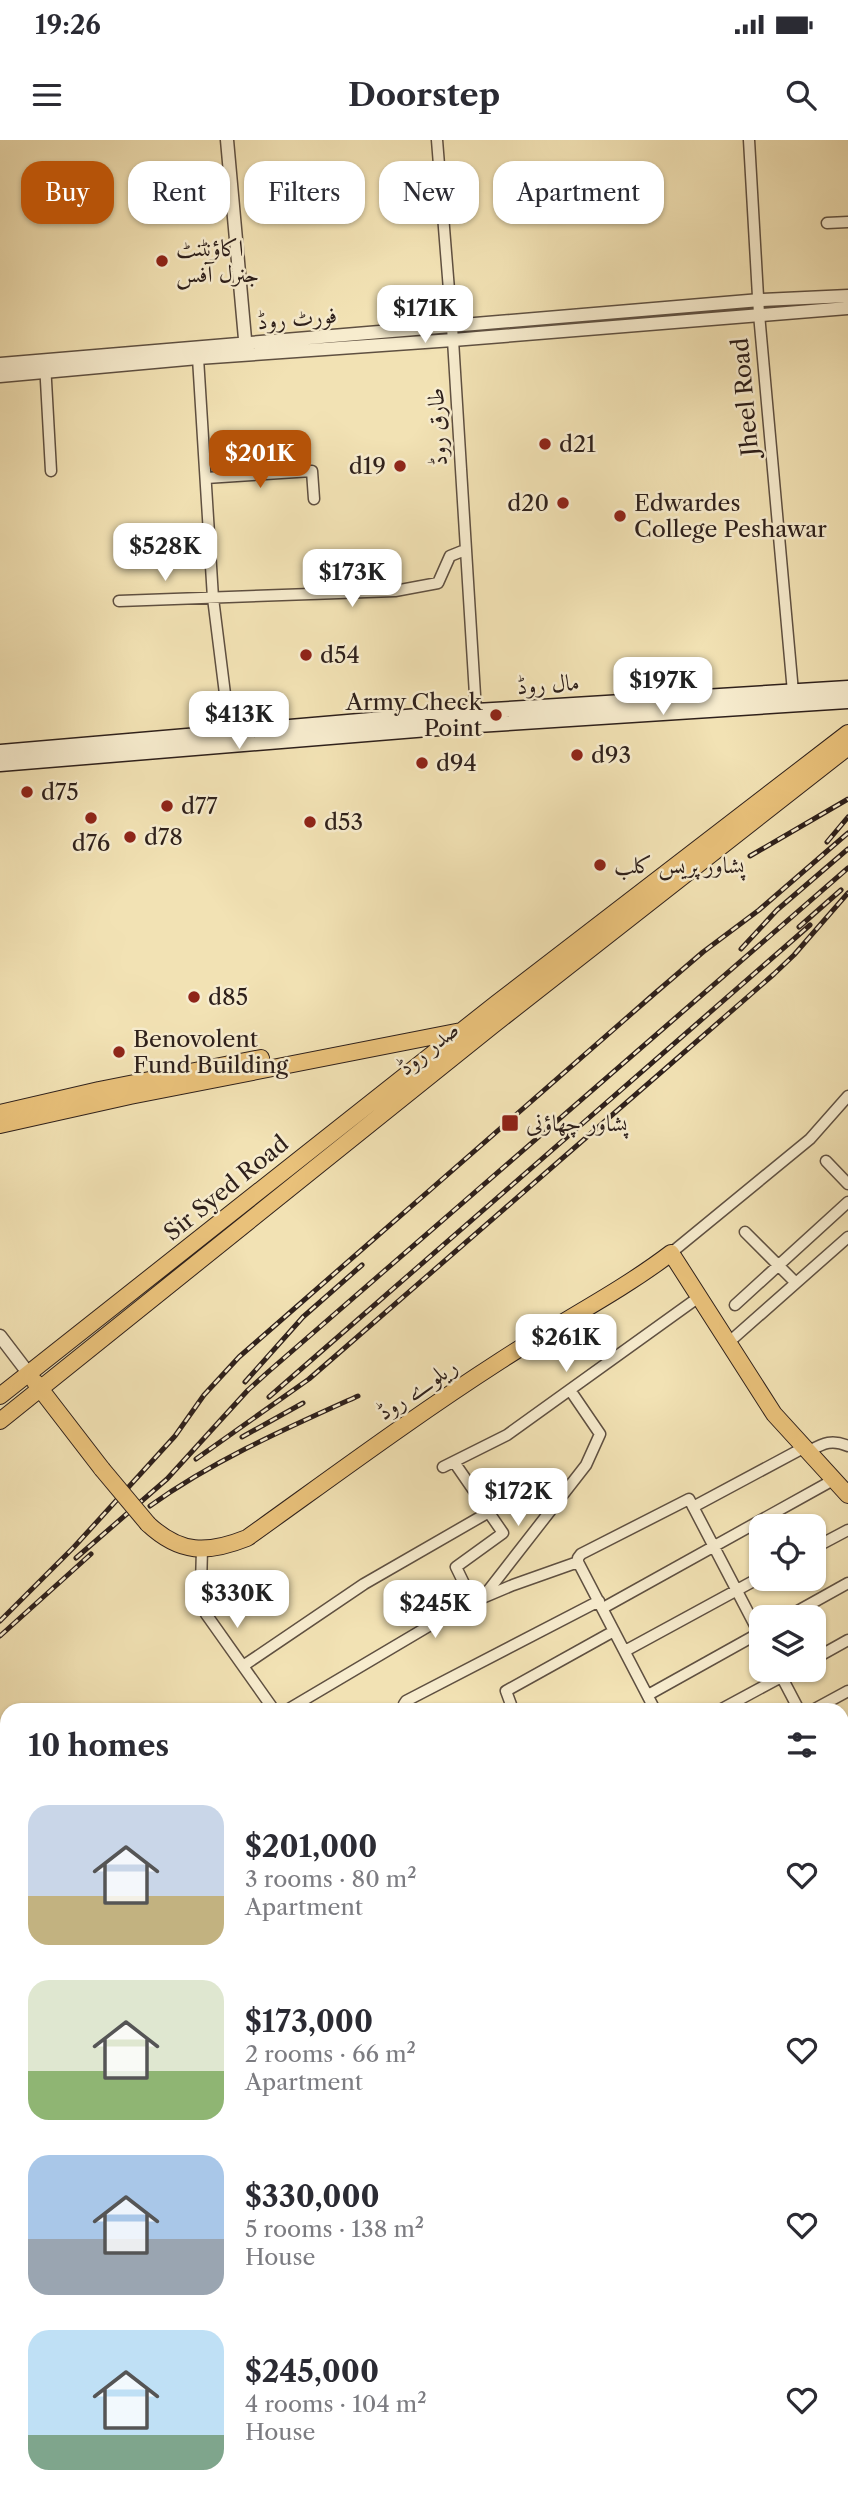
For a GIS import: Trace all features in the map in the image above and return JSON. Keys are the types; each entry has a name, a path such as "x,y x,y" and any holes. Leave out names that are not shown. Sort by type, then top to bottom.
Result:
{"main road":[{"name":"مال روڈ","path":"0,752 29,756 848,688"},
{"name":"مال روڈ","path":"0,764 29,756 230,734 476,718 848,701"},
{"name":"صدر روڈ","path":"0,1421 486,1021 848,733"},
{"name":"صدر روڈ","path":"486,1021 848,747"},
{"path":"0,1125 387,1039 463,1030 486,1021"},
{"path":"0,1113 99,1090 486,1021"},
{"name":"Sir Syed Road","path":"0,1396 463,1030"},
{"path":"671,1254 774,1414 848,1495"},
{"name":"ریلوے روڈ","path":"29,1374 102,1469 161,1536 183,1547 222,1548 247,1538 404,1424 671,1254"}],"street":[{"path":"227,140 246,349"},
{"name":"طارق روڈ","path":"437,140 453,340 476,718"},
{"name":"Jheel Road","path":"749,140 759,314 793,692"},
{"path":"827,223 848,222"},
{"name":"فورٹ روڈ","path":"0,376 46,366 246,349 452,326 760,300 848,296"},
{"name":"فورٹ روڈ","path":"0,364 46,366 198,358 246,349 453,340 848,308"},
{"path":"198,358 213,598 230,734"},
{"path":"46,366 51,471"},
{"path":"206,478 312,471 314,499"},
{"path":"119,601 395,591 438,583 450,556 465,550"},
{"name":"ریلوے روڈ","path":"671,1254 810,1139 848,1096"},
{"path":"826,1161 848,1184"},
{"path":"735,1305 848,1202"},
{"path":"745,1232 796,1283"},
{"path":"728,1343 848,1237"},
{"path":"443,1467 507,1435 699,1297"},
{"path":"0,1335 29,1374"},
{"path":"478,1600 586,1465 600,1434 570,1390"},
{"path":"693,1507 807,1449 828,1441 846,1442"},
{"path":"454,1462 503,1533 456,1567 478,1600"},
{"path":"405,1703 714,1546 835,1479"},
{"path":"651,1703 578,1562 581,1554 689,1499 749,1612"},
{"path":"243,1666 364,1584 489,1512"},
{"path":"826,1542 848,1530"},
{"path":"202,1549 201,1584 206,1614 269,1703"},
{"path":"298,1703 344,1674 478,1600 578,1562"},
{"path":"809,1605 848,1583"},
{"path":"625,1651 749,1584"},
{"path":"510,1703 506,1691 614,1631"},
{"path":"648,1695 749,1640"},
{"path":"826,1652 848,1640"},
{"path":"731,1703 765,1682"},
{"path":"785,1682 795,1703"},
{"path":"826,1703 848,1691"}],"railway":[{"path":"750,856 848,799"},
{"path":"827,842 848,817"},
{"path":"0,1621 74,1547 175,1436 204,1395 239,1357 654,994 703,952 759,910 848,833"},
{"path":"741,949 777,910 848,849"},
{"path":"76,1558 167,1479 248,1390 268,1372 848,868"},
{"path":"799,927 841,890"},
{"path":"196,1459 309,1379 774,974 848,893"},
{"path":"269,1397 810,925"},
{"path":"245,1382 303,1317 362,1265"},
{"path":"150,1506 225,1459 358,1396"},
{"path":"242,1437 303,1403"},
{"path":"0,1636 91,1554"}],"place":[{"name":"اکاؤنٹنٹ جنرل آفس","path":"162,261"},
{"name":"d21","path":"545,444"},
{"name":"d19","path":"400,466"},
{"name":"d20","path":"563,503"},
{"name":"Edwardes College Peshawar","path":"620,516"},
{"name":"d54","path":"306,655"},
{"name":"Army Check Point","path":"496,715"},
{"name":"d93","path":"577,755"},
{"name":"d94","path":"422,763"},
{"name":"d75","path":"27,792"},
{"name":"d77","path":"167,806"},
{"name":"d76","path":"91,818"},
{"name":"d53","path":"310,822"},
{"name":"d78","path":"130,837"},
{"name":"پشاور پریس کلب","path":"600,865"},
{"name":"d85","path":"194,997"},
{"name":"Benovolent Fund Building","path":"119,1052"},
{"name":"پشاور چھاؤنی","path":"510,1123"}]}
